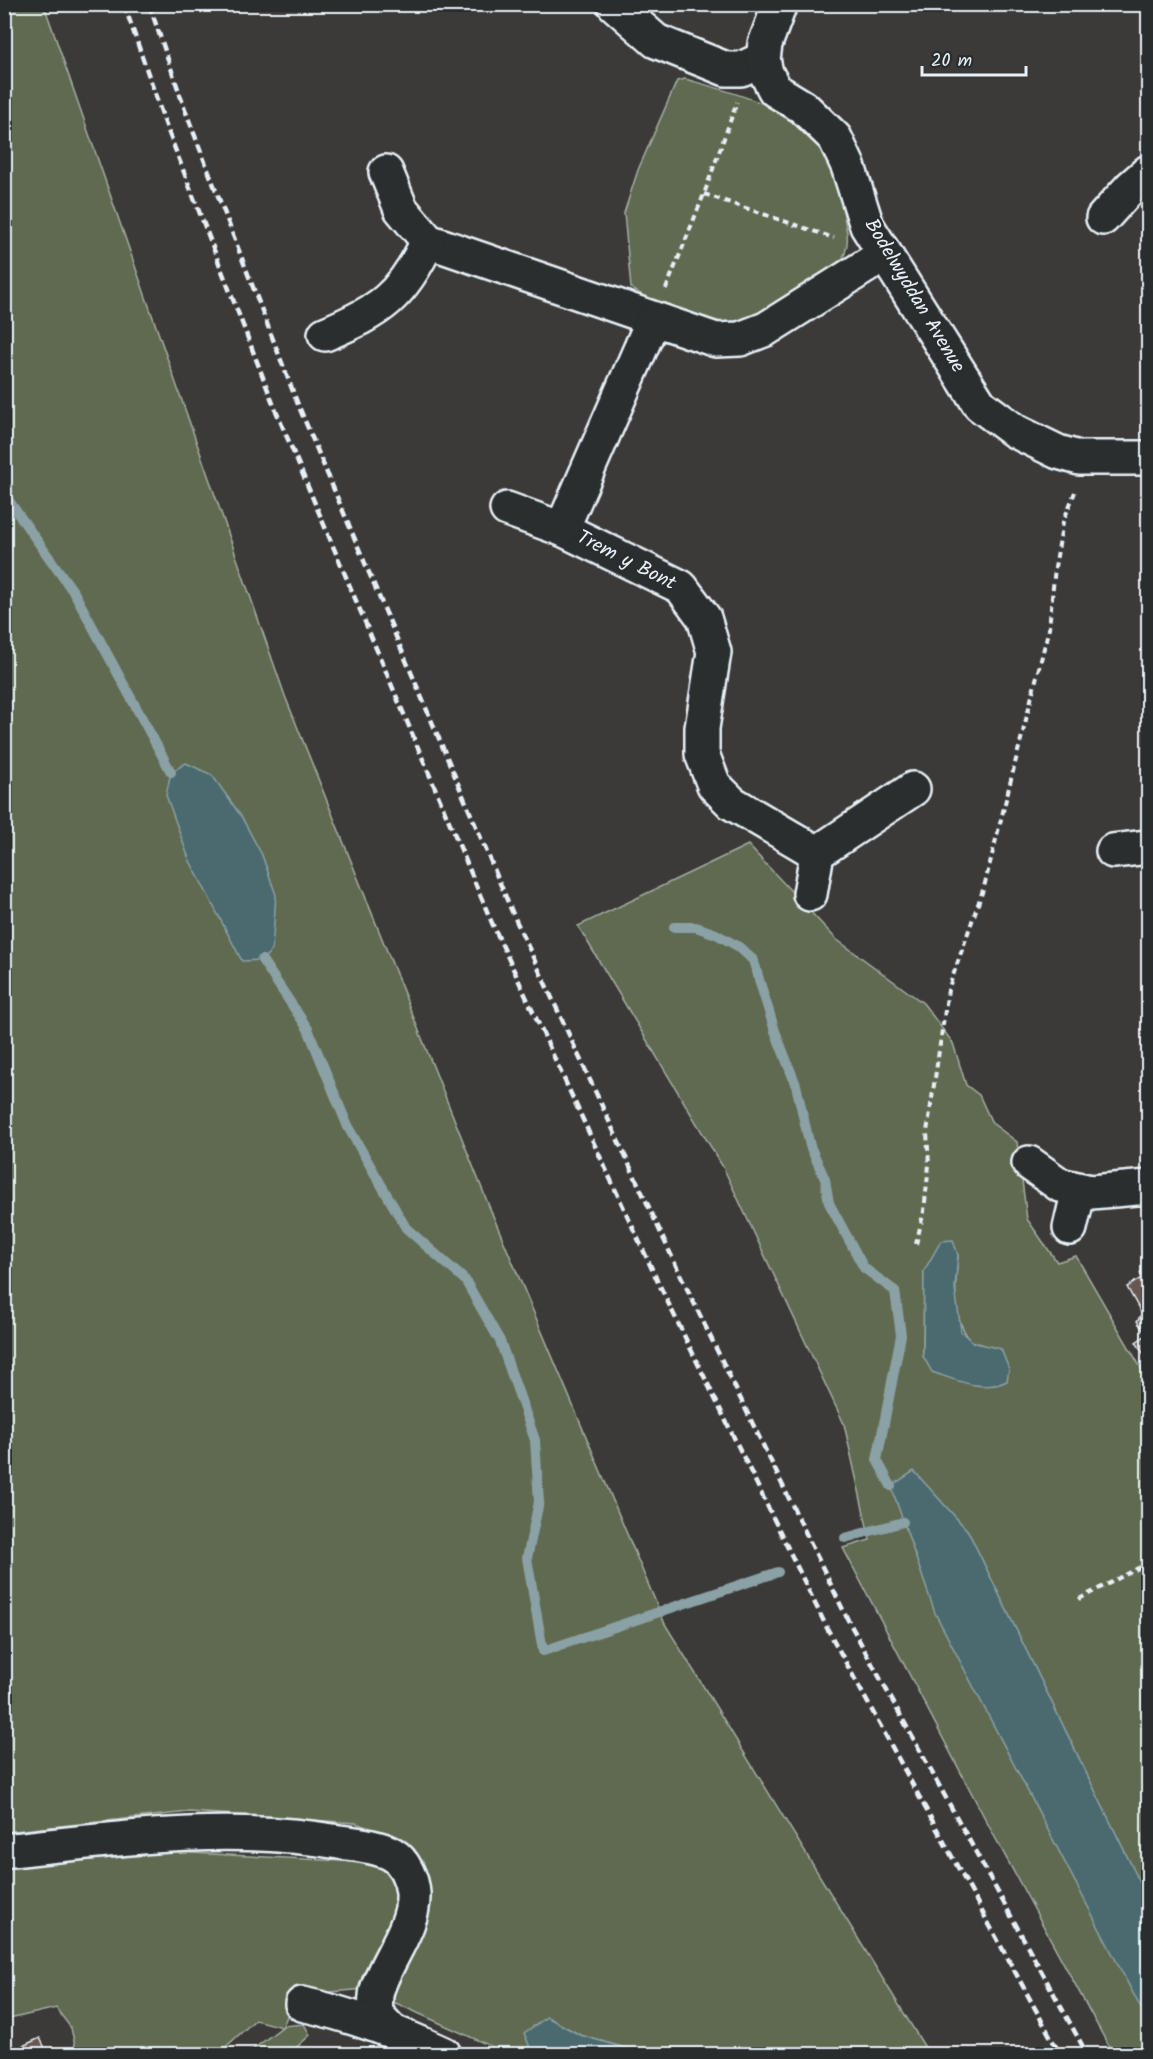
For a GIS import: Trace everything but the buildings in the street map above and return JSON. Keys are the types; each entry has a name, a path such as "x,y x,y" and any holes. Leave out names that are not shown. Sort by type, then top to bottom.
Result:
{"street":[{"path":"614,4 656,41 726,69 752,64 765,44 780,4"},
{"name":"Bodelwyddan Avenue","path":"752,64 766,73 775,90 803,106 835,138 848,166 867,226 980,405 1015,431 1058,452 1088,458 1149,458"},
{"path":"386,172 401,209 428,241 716,340 740,339 765,329 885,254"},
{"path":"1103,218 1131,187 1149,172"},
{"path":"325,334 356,321 395,295 415,268 428,241"},
{"name":"Trem y Bont","path":"562,529 653,320"},
{"name":"Trem y Bont","path":"507,509 562,529 681,587 704,618 714,652 702,728 702,754 714,784 732,803 817,853"},
{"path":"810,894 817,853 913,789"},
{"path":"1113,850 1149,847"},
{"path":"1029,1163 1060,1185 1079,1190 1091,1192 1149,1187"},
{"path":"1070,1228 1079,1190"},
{"path":"4,1851 174,1834 246,1832 302,1835 365,1846 392,1854 406,1868 413,1893 409,1916 376,1991 375,2013 390,2029"},
{"path":"302,2004 350,2014 390,2029 444,2055"}],"path":[{"path":"653,320 704,194 752,64"},
{"path":"704,194 885,254"},
{"path":"916,1244 924,1211 929,1165 927,1132 948,990 984,887 1049,628 1055,567 1063,522 1088,458"},
{"path":"1079,1599 1149,1563"}],"green space":[{"path":"4,5 44,5 285,696 491,1211 665,1624 929,2054 646,2054 580,2035 547,2017 531,2050 542,2054 508,2054 389,2000 424,1913 393,1838 356,1823 189,1812 5,1832"},
{"path":"685,79 741,95 793,119 823,144 837,174 847,236 847,247 842,259 828,274 759,318 728,323 711,321 675,311 631,288 624,213 638,170 677,81"},
{"path":"748,845 836,939 923,1003 953,1043 966,1085 979,1095 992,1123 1017,1142 1027,1219 1057,1262 1076,1256 1148,1380 1148,2054 1113,2054 991,1830 843,1548 870,1540 844,1424 723,1167 578,926","holes":["958,1255 956,1289 958,1312 965,1333 972,1342 982,1344 923,1356 924,1271"]},
{"path":"172,1852 381,1863 405,1893 366,1989 296,1995 283,2026 304,2024 310,2035 289,2054 247,2054 282,2027 255,2020 218,2054 77,2054 71,2028 56,2008 5,2020 4,1868"}],"water":[{"path":"186,763 212,775 241,816 262,855 276,895 272,950 262,960 242,961 189,859 166,795 171,772"},
{"path":"953,1240 958,1255 955,1288 961,1331 972,1342 1001,1349 1009,1369 1007,1381 989,1386 960,1382 932,1372 923,1356 924,1271 941,1241"},
{"path":"914,1471 968,1531 1148,1899 1148,2022 935,1613 891,1486"},
{"path":"547,2017 580,2035 646,2054 542,2054 531,2050 524,2033"}],"waterway":[{"path":"4,494 75,594 171,772"},
{"path":"674,927 696,927 716,934 739,947 753,960 775,1031 796,1085 810,1146 825,1179 829,1203 864,1268 895,1291 901,1335 877,1460 891,1486"},
{"path":"262,960 308,1029 348,1127 406,1228 465,1280 500,1341 535,1440 539,1502 527,1558 543,1651 778,1572"},
{"path":"845,1538 903,1522"}],"railway":[{"path":"124,4 165,123 276,411 492,923 658,1282 828,1630 1060,2054"},
{"path":"149,4 187,115 297,402 513,914 679,1272 848,1620 1087,2054"}]}
